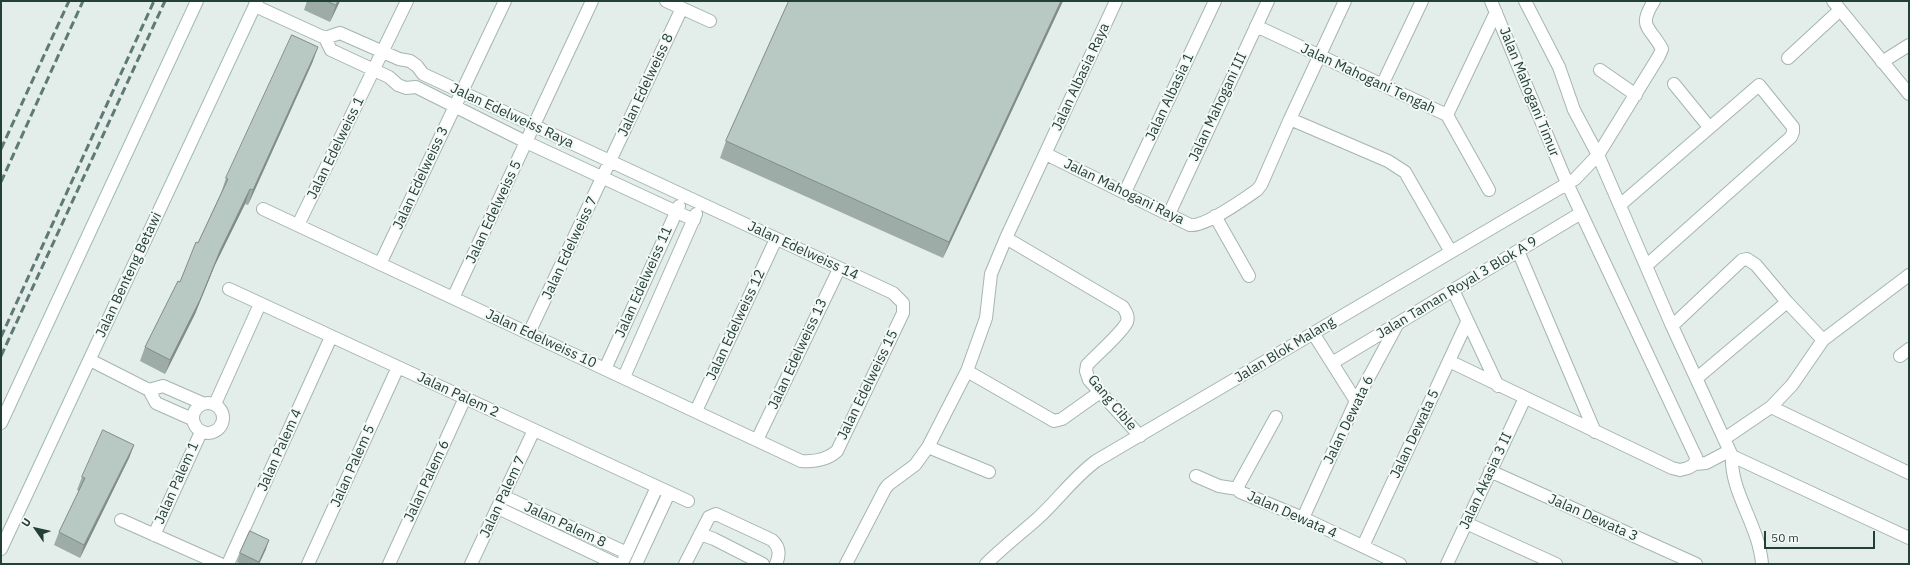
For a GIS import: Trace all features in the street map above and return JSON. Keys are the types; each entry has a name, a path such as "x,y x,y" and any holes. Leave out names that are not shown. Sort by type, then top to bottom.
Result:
{"street":[{"path":"1,423 198,1"},
{"name":"Jalan Edelweiss 1","path":"298,225 407,1"},
{"name":"Jalan Edelweiss 3","path":"380,264 505,1"},
{"name":"Jalan Edelweiss 5","path":"453,298 592,1"},
{"path":"666,1 710,22"},
{"name":"Jalan Albasia Raya","path":"846,564 885,489 894,480 910,471 928,447 967,371 986,318 992,274 1006,238 1116,1"},
{"name":"Jalan Albasia 1","path":"1125,192 1215,1"},
{"name":"Jalan Mahogani III","path":"1169,214 1268,1"},
{"path":"1249,276 1209,219 1258,190 1319,56 1346,1"},
{"path":"1382,85 1422,1"},
{"path":"1525,1 1560,67 1574,110 1594,160 1620,205 1672,326 1724,440 1737,488 1755,528 1762,564"},
{"name":"Jalan Blok Malang","path":"986,564 1009,541 1037,518 1078,475 1096,461 1571,181 1594,160 1652,70 1662,49 1657,40 1647,29 1645,22 1648,11 1654,1"},
{"name":"Jalan Edelweiss Raya","path":"256,3 325,38 331,50 389,77 398,85 406,88 416,87 526,142 694,220"},
{"name":"Jalan Benteng Betawi","path":"1,549 256,3"},
{"path":"1788,58 1836,5 1909,94"},
{"path":"1447,115 1494,6"},
{"name":"Jalan Mahogani Timur","path":"1494,6 1571,181 1581,213 1694,453 1696,458 1695,464"},
{"name":"Jalan Edelweiss 8","path":"610,162 682,8"},
{"name":"Jalan Mahogani Tengah","path":"1256,26 1447,115 1489,190"},
{"name":"Jalan Edelweiss Raya","path":"325,38 340,33 399,59 410,61 417,66 423,74 700,204"},
{"path":"1882,62 1909,45"},
{"path":"1600,70 1636,95"},
{"path":"1674,84 1701,115 1709,127"},
{"path":"1620,205 1759,85 1793,127 1791,137 1647,265"},
{"path":"1290,119 1388,161 1405,172 1451,252"},
{"name":"Jalan Mahogani Raya","path":"1046,154 1190,225 1195,225 1209,219"},
{"name":"Jalan Edelweiss 7","path":"529,333 610,162"},
{"name":"Jalan Edelweiss 11","path":"605,369 684,196"},
{"name":"Jalan Edelweiss 11","path":"624,377 700,204"},
{"name":"Jalan Edelweiss 14","path":"700,204 838,269 893,293 902,303"},
{"name":"Jalan Edelweiss 10","path":"263,209 801,461 812,462 821,460"},
{"name":"Jalan Taman Royal 3 Blok A 9","path":"1332,363 1581,213"},
{"name":"Gang Cible","path":"1006,238 1123,307 1127,313 1127,321 1087,364 1086,372 1089,380 1140,436"},
{"name":"Jalan Edelweiss 12","path":"696,411 776,239"},
{"path":"1518,251 1595,432"},
{"path":"1672,326 1742,260 1747,258 1752,260 1787,302 1823,340"},
{"name":"Jalan Edelweiss 13","path":"757,440 838,269"},
{"path":"1724,440 1771,407 1792,385 1823,340 1909,275"},
{"name":"Jalan Palem 2","path":"228,289 688,501"},
{"path":"1453,290 1498,386"},
{"path":"1697,378 1787,302"},
{"name":"Jalan Edelweiss 15","path":"821,460 831,457 837,451 903,313 902,303"},
{"path":"215,404 260,304"},
{"name":"Jalan Dewata 5","path":"1362,546 1468,322"},
{"name":"Jalan Dewata 6","path":"1303,518 1356,401 1398,324"},
{"path":"1314,333 1356,401"},
{"name":"Jalan Palem 4","path":"228,564 331,337"},
{"path":"90,360 149,390 156,403 192,419"},
{"path":"1449,361 1498,386 1672,468 1680,470 1695,464 1709,462 1729,454 1909,538"},
{"name":"Jalan Palem 5","path":"308,564 398,367"},
{"path":"967,371 1054,420 1062,419 1100,392"},
{"path":"149,390 163,386 202,403 215,404 220,409 223,417 221,425 216,430 208,433 201,432 195,426 192,419 193,412 202,403"},
{"name":"Jalan Palem 6","path":"389,564 465,398"},
{"name":"Jalan Akasia 3 II","path":"1447,564 1525,398"},
{"path":"1771,407 1909,473"},
{"name":"Jalan Dewata 4","path":"1276,417 1238,489 1240,492 1303,518 1400,564"},
{"name":"Jalan Palem 7","path":"472,564 534,430"},
{"name":"Jalan Palem 1","path":"154,535 201,432"},
{"path":"928,447 989,472"},
{"name":"Jalan Dewata 3","path":"1490,471 1696,564"},
{"path":"1196,476 1219,486 1238,489"},
{"path":"624,558 657,487"},
{"path":"636,564 669,493"},
{"name":"Jalan Palem 8","path":"503,496 624,558"},
{"name":"Jalan Palem 8","path":"498,508 616,564"},
{"path":"685,564 709,517 716,514 772,540 778,547 779,552 776,564"},
{"path":"121,520 220,564"},
{"path":"1466,522 1556,564"},
{"path":"700,534 714,539 763,564"}],"building":[{"path":"327,1 338,1 336,5"},
{"path":"789,1 1061,1 949,242 726,141"},
{"path":"292,35 318,47 253,190 250,189 220,251 200,300 170,360 145,347 178,281 180,282 196,242 198,243 228,179 226,178"},
{"path":"103,430 134,445 84,545 59,532 85,478 82,477"},
{"path":"250,531 269,540 259,562 240,553"}],"railway":[{"path":"1,149 69,1"},
{"path":"1,182 83,1"},
{"path":"1,337 154,1"},
{"path":"1,356 165,1"}]}
